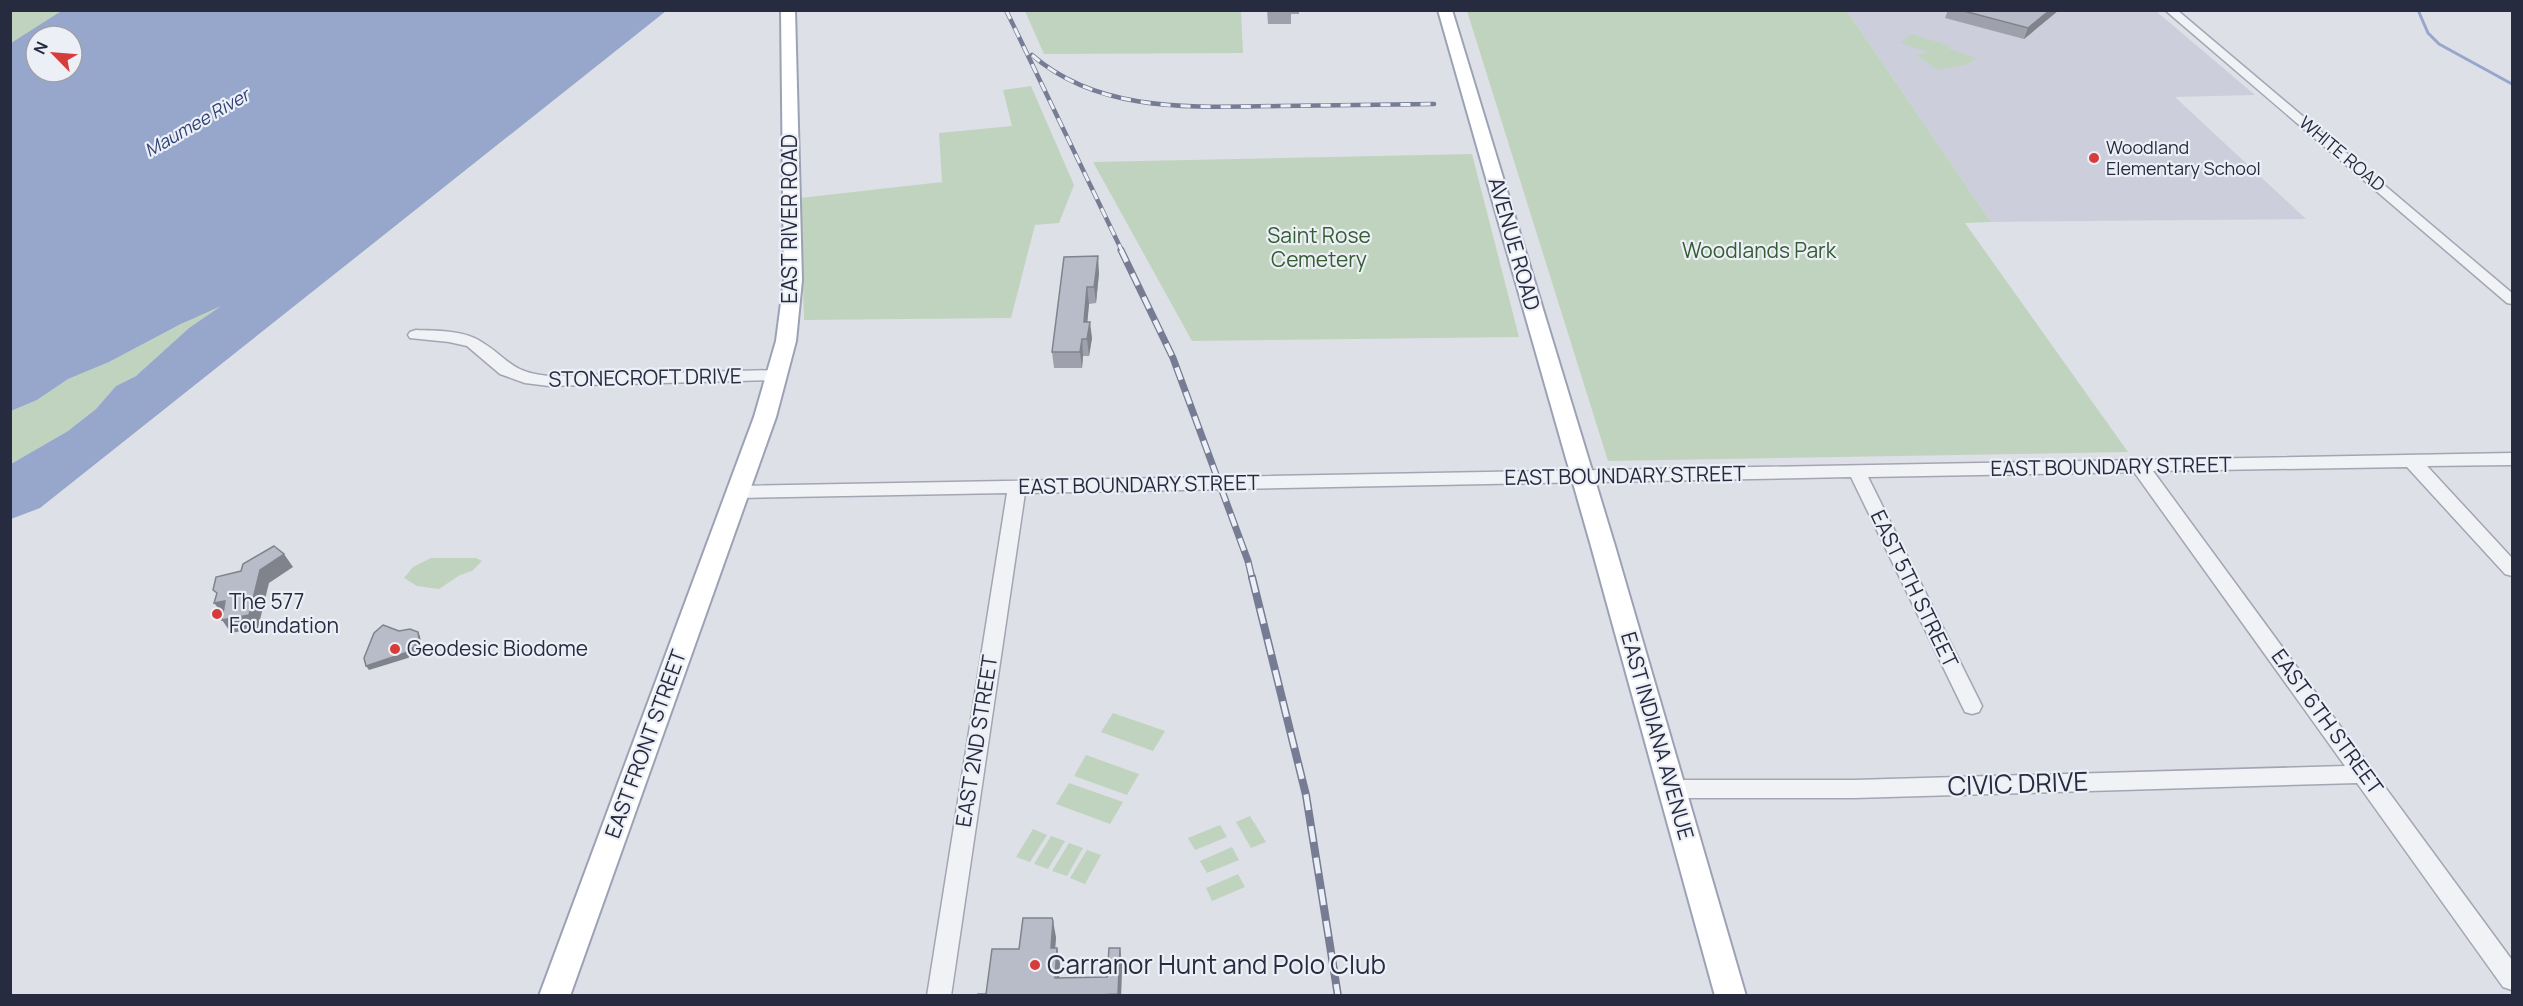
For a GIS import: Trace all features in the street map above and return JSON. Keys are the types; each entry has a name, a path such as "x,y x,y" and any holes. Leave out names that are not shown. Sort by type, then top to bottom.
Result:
{"main road":[{"name":"EAST RIVER ROAD","path":"738,492 777,375 789,319 793,280 788,10"},
{"name":"AVENUE ROAD","path":"1445,10 1583,477"},
{"name":"EAST INDIANA AVENUE","path":"1583,477 1731,996"},
{"name":"EAST FRONT STREET","path":"554,996 738,492"}],"street":[{"name":"WHITE ROAD","path":"2170,10 2369,176 2512,300"},
{"name":"STONECROFT DRIVE","path":"416,335 449,337 473,343 506,370 532,379 549,381 777,375"},
{"name":"EAST BOUNDARY STREET","path":"738,492 2512,459"},
{"path":"2412,461 2512,569"},
{"name":"EAST 6TH STREET","path":"2140,467 2512,978"},
{"name":"EAST 5TH STREET","path":"1857,472 1972,705"},
{"name":"EAST 2ND STREET","path":"939,996 1017,487"},
{"name":"CIVIC DRIVE","path":"1672,789 1854,789 2365,774"}],"shaded area":[{"name":"Woodland Elementary School","path":"1847,11 2156,11 2255,95 2175,97 2306,219 1991,222"}],"green space":[{"path":"11,11 63,11 42,24 24,24 24,35 11,43"},
{"path":"1025,11 1241,11 1243,53 1044,54"},
{"name":"Woodlands Park","path":"1467,11 1847,11 1991,222 1965,223 2128,452 1608,461"},
{"path":"1912,34 1950,46 1947,48 1977,58 1966,65 1937,70 1916,55 1929,52 1900,43"},
{"path":"1031,86 1074,185 1059,223 1035,225 1011,318 804,320 800,198 942,182 939,133 1012,126 1003,90"},
{"name":"Saint Rose Cemetery","path":"1472,154 1519,337 1192,341 1093,162"},
{"path":"218,305 221,306 189,328 136,376 116,386 96,409 68,431 11,464 11,411 37,400 68,379 109,362"},
{"path":"431,558 476,558 482,561 472,571 460,575 439,589 417,586 404,578 413,567"},
{"path":"1113,713 1165,731 1153,751 1101,732"},
{"path":"1086,755 1139,774 1127,795 1074,776"},
{"path":"1069,783 1123,802 1110,824 1056,804"},
{"path":"1250,816 1266,842 1251,848 1236,822"},
{"path":"1220,825 1227,837 1195,850 1188,838"},
{"path":"1033,829 1047,835 1030,862 1016,857"},
{"path":"1051,836 1065,841 1048,869 1034,864"},
{"path":"1069,843 1083,848 1067,876 1052,871"},
{"path":"1232,847 1239,860 1207,873 1200,861"},
{"path":"1087,850 1101,855 1085,884 1070,878"},
{"path":"1238,874 1245,887 1212,901 1206,888"}],"water":[{"name":"Maumee River","path":"63,10 666,10 40,508 11,519 11,464 68,431 96,409 116,386 136,376 189,328 221,306 109,362 68,379 37,400 11,411 11,43 24,35 24,84 84,84 84,24 41,24"}],"building":[{"path":"1960,10 2050,10 2028,28"},
{"path":"1098,256 1094,287 1087,287 1084,322 1090,322 1087,339 1082,339 1080,352 1052,352 1064,257"},
{"path":"274,546 284,554 260,570 249,615 222,620 225,601 214,603 217,593 213,590 216,577 241,571 243,564"},
{"name":"Geodesic Biodome","path":"383,625 399,631 410,629 418,632 419,639 414,647 405,653 366,666 364,658 374,633"},
{"path":"1023,918 1052,918 1051,948 1057,948 1055,978 1107,977 1109,948 1120,948 1118,994 978,996 978,994 986,994 992,949 1019,949"}],"waterway":[{"path":"2418,10 2428,33 2439,44 2512,84"}],"railway":[{"path":"1006,10 1122,251"},
{"path":"1032,55 1059,74 1087,88 1150,103 1215,107 1434,104"},
{"path":"1121,250 1173,358 1248,561 1252,578"},
{"path":"1252,577 1306,795 1338,996"}],"place":[{"name":"Woodland Elementary School","path":"2094,158"},
{"name":"The 577 Foundation","path":"217,614"},
{"name":"Geodesic Biodome","path":"395,649"},
{"name":"Carranor Hunt and Polo Club","path":"1035,965"}]}
